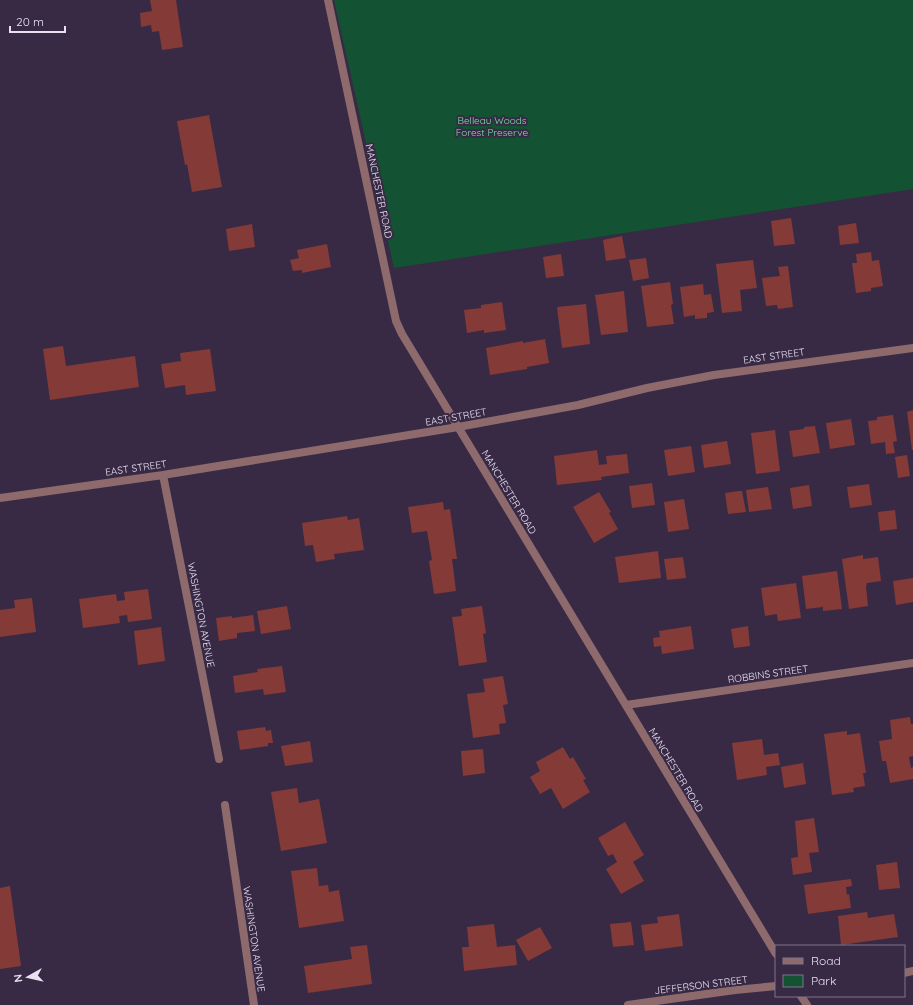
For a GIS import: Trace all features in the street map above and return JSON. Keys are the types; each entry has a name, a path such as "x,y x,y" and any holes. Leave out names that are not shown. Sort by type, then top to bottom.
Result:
{"street":[{"name":"MANCHESTER ROAD","path":"328,0 396,321 402,334 775,952"},
{"name":"EAST STREET","path":"0,498 163,475 458,426 578,405 647,388 714,375 913,348"},
{"name":"WASHINGTON AVENUE","path":"163,475 220,759"},
{"name":"ROBBINS STREET","path":"626,705 913,663"},
{"name":"WASHINGTON AVENUE","path":"225,805 254,1005"},
{"name":"JEFFERSON STREET","path":"628,1005 735,990 775,986"}],"green space":[{"name":"Belleau Woods Forest Preserve","path":"334,0 913,0 913,189 394,268"}],"building":[{"path":"150,0 176,0 183,47 162,50 159,31 152,32 151,25 141,27 140,13 152,11"},
{"path":"209,115 222,187 192,192 187,164 185,165 177,121"},
{"path":"791,218 795,244 774,246 771,221"},
{"path":"856,223 859,243 840,245 838,226"},
{"path":"252,224 255,247 229,251 226,229"},
{"path":"622,236 626,258 606,261 603,240"},
{"path":"327,244 331,267 302,273 302,270 293,271 290,260 299,258 297,250"},
{"path":"871,252 872,261 879,260 883,286 871,288 871,291 856,293 852,263 857,263 856,254"},
{"path":"561,254 564,276 546,278 543,257"},
{"path":"646,258 649,278 633,281 629,260"},
{"path":"753,260 757,288 740,290 742,311 722,313 716,264"},
{"path":"788,266 793,307 778,309 777,305 766,306 762,278 780,276 778,267"},
{"path":"670,282 674,324 647,327 641,286"},
{"path":"703,284 704,295 711,294 714,312 707,313 707,318 695,319 695,315 684,317 680,287"},
{"path":"624,291 628,332 601,335 595,295"},
{"path":"502,302 506,330 484,333 484,330 467,333 464,310 481,308 481,305"},
{"path":"586,304 590,344 562,348 557,307"},
{"path":"545,339 549,363 527,367 527,369 490,375 486,348 523,341 523,343"},
{"path":"63,346 66,366 135,356 139,387 50,400 43,349"},
{"path":"210,349 216,391 186,395 185,385 165,388 161,364 181,361 180,353"},
{"path":"913,410 913,450 912,450 907,412"},
{"path":"893,415 897,441 893,442 895,453 886,454 885,442 871,444 868,421 877,420 877,417"},
{"path":"851,419 855,445 830,449 826,423"},
{"path":"815,426 820,453 793,457 789,431"},
{"path":"775,430 780,471 756,474 751,433"},
{"path":"727,441 731,464 704,468 701,445"},
{"path":"691,446 695,472 668,476 664,450"},
{"path":"597,450 599,465 607,464 606,456 627,454 629,473 601,477 602,480 557,485 554,456"},
{"path":"907,455 910,476 898,478 895,457"},
{"path":"652,483 655,505 632,508 629,486"},
{"path":"869,484 872,505 850,508 847,487"},
{"path":"809,485 812,506 793,509 790,488"},
{"path":"768,487 772,509 749,512 746,490"},
{"path":"742,491 746,512 728,514 725,493"},
{"path":"599,492 611,512 609,513 618,529 594,543 573,507"},
{"path":"684,499 689,529 668,532 664,502"},
{"path":"443,502 444,510 450,509 457,559 452,559 456,591 434,594 429,561 432,560 427,531 412,533 408,507"},
{"path":"895,510 897,529 880,531 878,512"},
{"path":"347,516 348,520 359,518 364,550 334,554 335,559 316,562 313,545 305,546 302,523"},
{"path":"658,551 661,578 619,583 615,557"},
{"path":"863,555 863,559 878,557 881,581 867,583 868,606 849,609 842,559"},
{"path":"683,557 686,578 667,580 664,559"},
{"path":"837,571 842,609 823,611 823,607 806,609 802,576"},
{"path":"913,578 913,602 896,605 893,581"},
{"path":"796,583 801,618 778,621 777,614 765,616 761,588"},
{"path":"148,589 152,619 128,622 127,615 119,616 120,623 83,628 79,599 116,594 117,601 125,600 124,592"},
{"path":"32,598 36,632 0,637 0,610 15,608 14,600"},
{"path":"287,606 291,629 261,634 257,611"},
{"path":"482,606 486,633 483,634 487,662 459,666 452,617 462,616 461,609"},
{"path":"253,615 255,631 237,633 237,638 219,641 216,618 232,616 232,618"},
{"path":"691,626 694,649 662,654 661,646 654,647 653,638 660,637 659,631"},
{"path":"748,626 750,646 734,648 731,629"},
{"path":"161,627 165,661 138,665 134,631"},
{"path":"282,666 286,692 264,695 263,689 235,693 233,676 258,672 257,669"},
{"path":"503,676 508,704 503,705 506,723 499,724 500,734 473,738 467,694 485,692 483,679"},
{"path":"910,717 911,724 913,724 913,756 909,757 911,768 913,767 913,779 890,783 886,761 882,761 879,741 892,739 890,720"},
{"path":"265,727 266,731 271,730 273,743 268,743 268,746 240,750 237,731"},
{"path":"847,731 847,735 860,733 866,773 863,773 865,786 853,788 854,792 832,795 824,734"},
{"path":"762,739 764,755 778,753 780,765 766,767 767,775 737,780 732,743"},
{"path":"310,741 313,762 285,766 281,746"},
{"path":"563,747 570,759 573,757 586,779 583,780 590,792 563,809 551,788 540,794 530,777 540,771 536,762"},
{"path":"483,749 485,773 463,776 461,751"},
{"path":"803,763 806,784 784,788 781,767"},
{"path":"297,788 299,803 319,799 327,843 281,851 271,792"},
{"path":"814,818 819,852 809,853 812,872 793,875 791,858 798,857 795,821"},
{"path":"625,822 644,855 633,862 644,881 621,894 606,869 617,862 613,854 608,856 598,838"},
{"path":"897,862 900,888 879,890 876,865"},
{"path":"317,868 319,886 328,885 329,892 339,890 344,921 299,928 291,871"},
{"path":"851,879 852,886 846,887 847,895 849,894 851,908 808,914 804,885"},
{"path":"10,886 21,966 0,969 0,888"},
{"path":"867,912 868,918 894,914 898,937 841,945 838,916"},
{"path":"679,914 683,946 645,951 641,925 658,923 657,917"},
{"path":"631,922 634,945 613,947 610,924"},
{"path":"494,924 497,947 515,945 517,965 464,971 462,947 469,947 467,927"},
{"path":"540,927 552,948 528,961 516,940"},
{"path":"367,945 372,984 308,993 304,966 352,959 350,947"}]}
